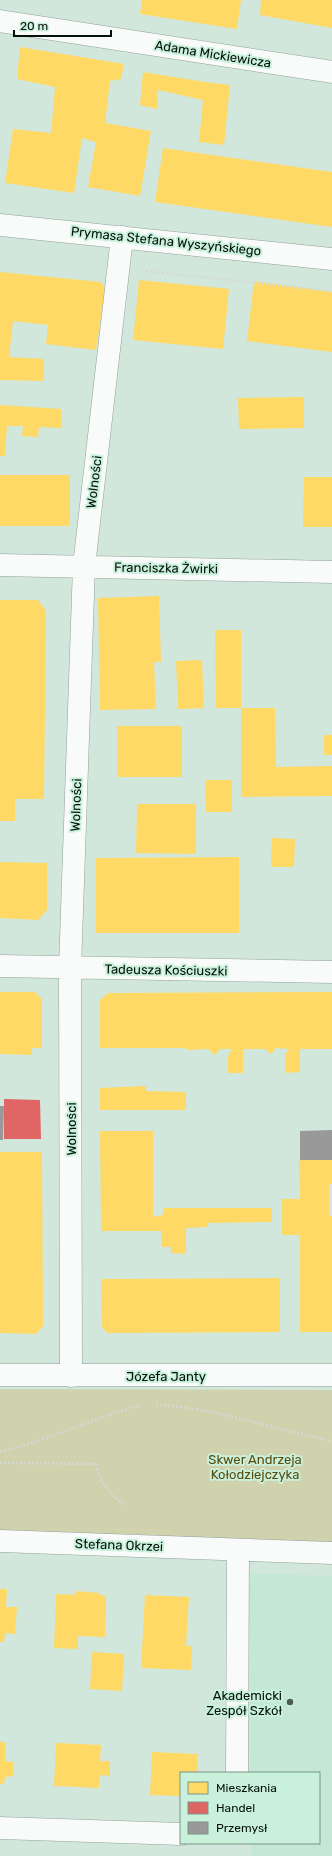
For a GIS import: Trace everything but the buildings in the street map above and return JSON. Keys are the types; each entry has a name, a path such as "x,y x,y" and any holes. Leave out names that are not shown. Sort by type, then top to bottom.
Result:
{"street":[{"name":"Adama Mickiewicza","path":"0,21 332,72"},
{"name":"Prymasa Stefana Wyszyńskiego","path":"0,224 332,259"},
{"name":"Wolności","path":"71,1376 70,968 84,566 122,237"},
{"name":"Franciszka Żwirki","path":"0,565 332,572"},
{"name":"Tadeusza Kościuszki","path":"0,966 332,972"},
{"name":"Józefa Janty","path":"0,1375 332,1375"},
{"name":"Stefana Okrzei","path":"0,1541 332,1553"},
{"path":"237,1772 238,1550"},
{"path":"0,1828 180,1834"}],"path":[{"path":"142,271 332,291"},
{"path":"0,1452 35,1443 103,1416 140,1405 147,1405"},
{"path":"154,1405 207,1410 251,1420 299,1434 332,1440"},
{"path":"0,1463 96,1464 99,1479 124,1505"}],"shaded area":[{"name":"Akademicki Zespół Szkół","path":"247,1573 332,1576 332,1856 252,1856 252,1844 320,1844 320,1772 250,1772"}],"green space":[{"name":"Skwer Andrzeja Kołodziejczyka","path":"0,1389 332,1390 332,1546 0,1533"}],"place":[{"name":"Akademicki Zespół Szkół","path":"290,1702"}]}
